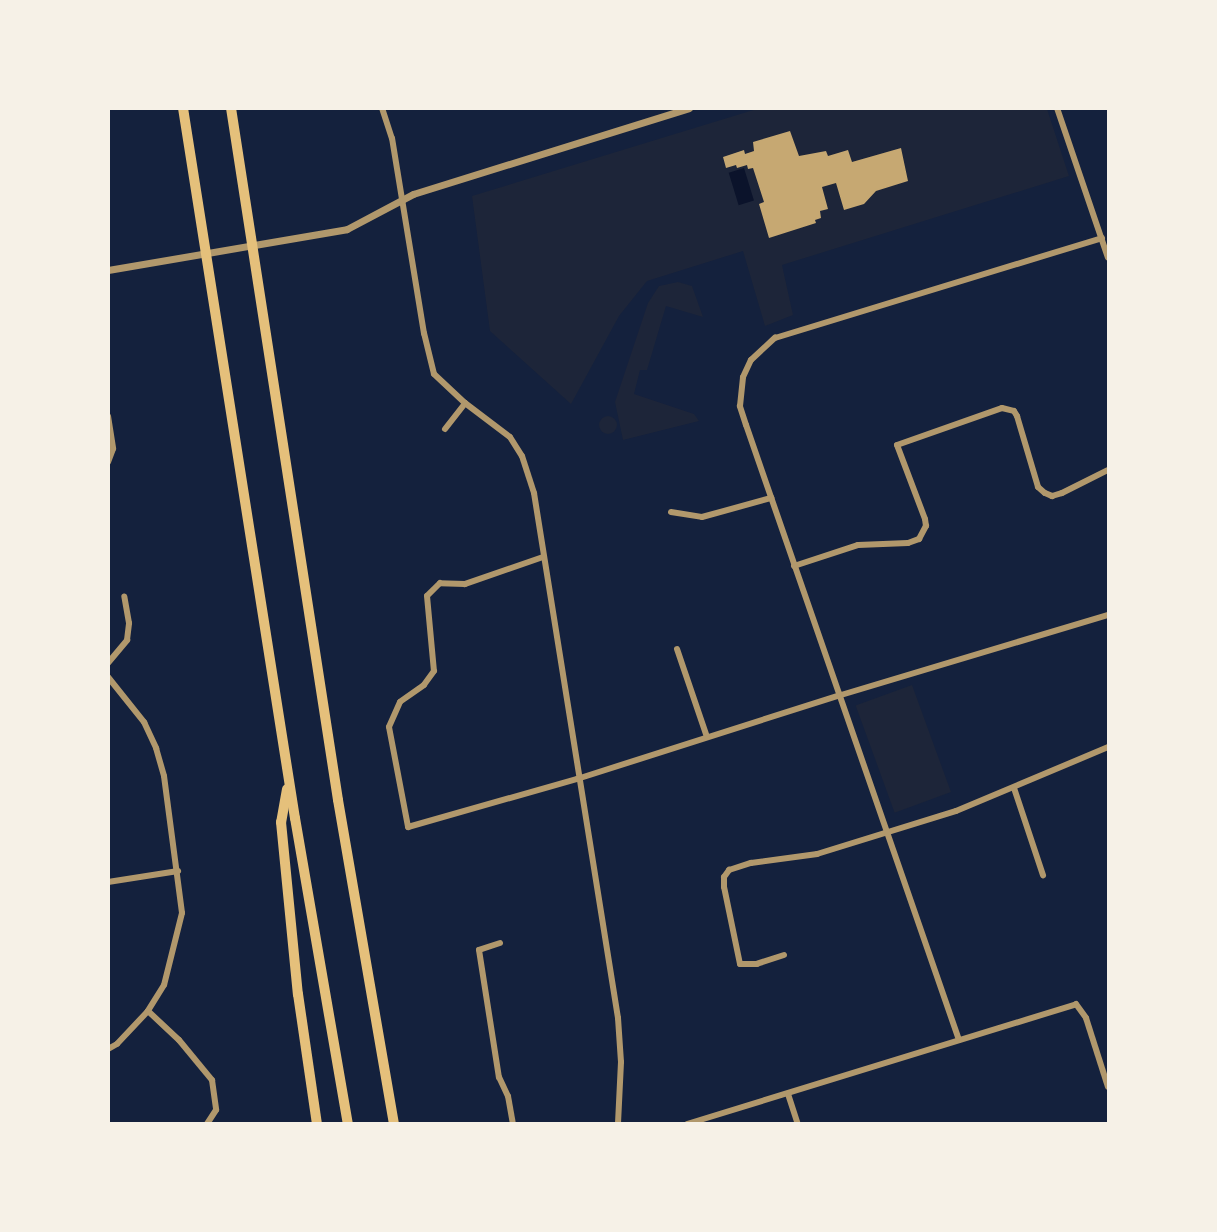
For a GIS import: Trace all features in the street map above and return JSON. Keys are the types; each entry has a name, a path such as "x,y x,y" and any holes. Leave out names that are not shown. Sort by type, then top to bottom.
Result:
{"highway":[{"path":"183,108 289,780 348,1124"},
{"path":"231,108 336,787 394,1124"},
{"path":"289,780 281,822 298,994 317,1124"},
{"path":"343,1124 344,1100"}],"street":[{"path":"382,108 392,138 424,332 434,374 465,403 510,437 522,456 534,493 577,779 618,1018 621,1062 618,1124"},
{"path":"108,270 347,229 413,194 689,108"},
{"path":"1057,108 1108,258"},
{"path":"959,1040 740,405 743,377 763,346 775,338 1102,238"},
{"path":"445,429 465,403"},
{"path":"794,566 858,545 908,543 919,539 926,526 925,519 897,444 1002,408 1014,411 1017,416 1038,487 1045,494 1052,496 1062,493 1108,470"},
{"path":"108,416 113,449 108,462"},
{"path":"671,512 702,517 771,498"},
{"path":"543,557 465,584 440,583 427,596 434,671 424,685 400,702 389,727 408,827 577,779 841,695 1108,615"},
{"path":"108,663 127,640 128,623 124,596"},
{"path":"677,649 707,737"},
{"path":"108,677 138,713 156,748 164,776 182,913 164,985 148,1011 117,1044 108,1049"},
{"path":"784,954 758,964 740,964 724,887 724,877 729,870 751,863 817,854 956,811 1108,747"},
{"path":"1014,788 1043,875"},
{"path":"108,882 178,871"},
{"path":"499,943 479,950 499,1077 508,1096 513,1124"},
{"path":"687,1124 1076,1004 1086,1018 1108,1087"},
{"path":"148,1011 179,1040 212,1080 216,1110 207,1124"},
{"path":"788,1094 798,1124"}],"shaded area":[{"path":"760,108 1047,109 1069,176 782,265 793,315 765,326 743,251 647,281 619,316 571,404 490,331 472,196"},
{"path":"744,168 754,201 739,205 729,173"},
{"path":"678,282 692,286 703,317 666,306 647,370 640,370 634,394 694,414 699,421 623,440 615,402 648,303 659,286"},
{"path":"608,416 614,419 617,425 614,431 608,434 602,431 599,425 602,419"},
{"path":"912,685 951,792 895,813 856,706"}],"building":[{"path":"790,131 799,156 826,151 828,156 848,150 852,162 901,148 908,181 876,191 864,204 844,210 836,183 822,187 828,209 820,211 821,218 815,220 816,223 769,238 759,204 764,202 753,168 748,169 747,165 737,168 736,165 726,168 723,157 744,150 745,154 754,151 753,142"}]}
